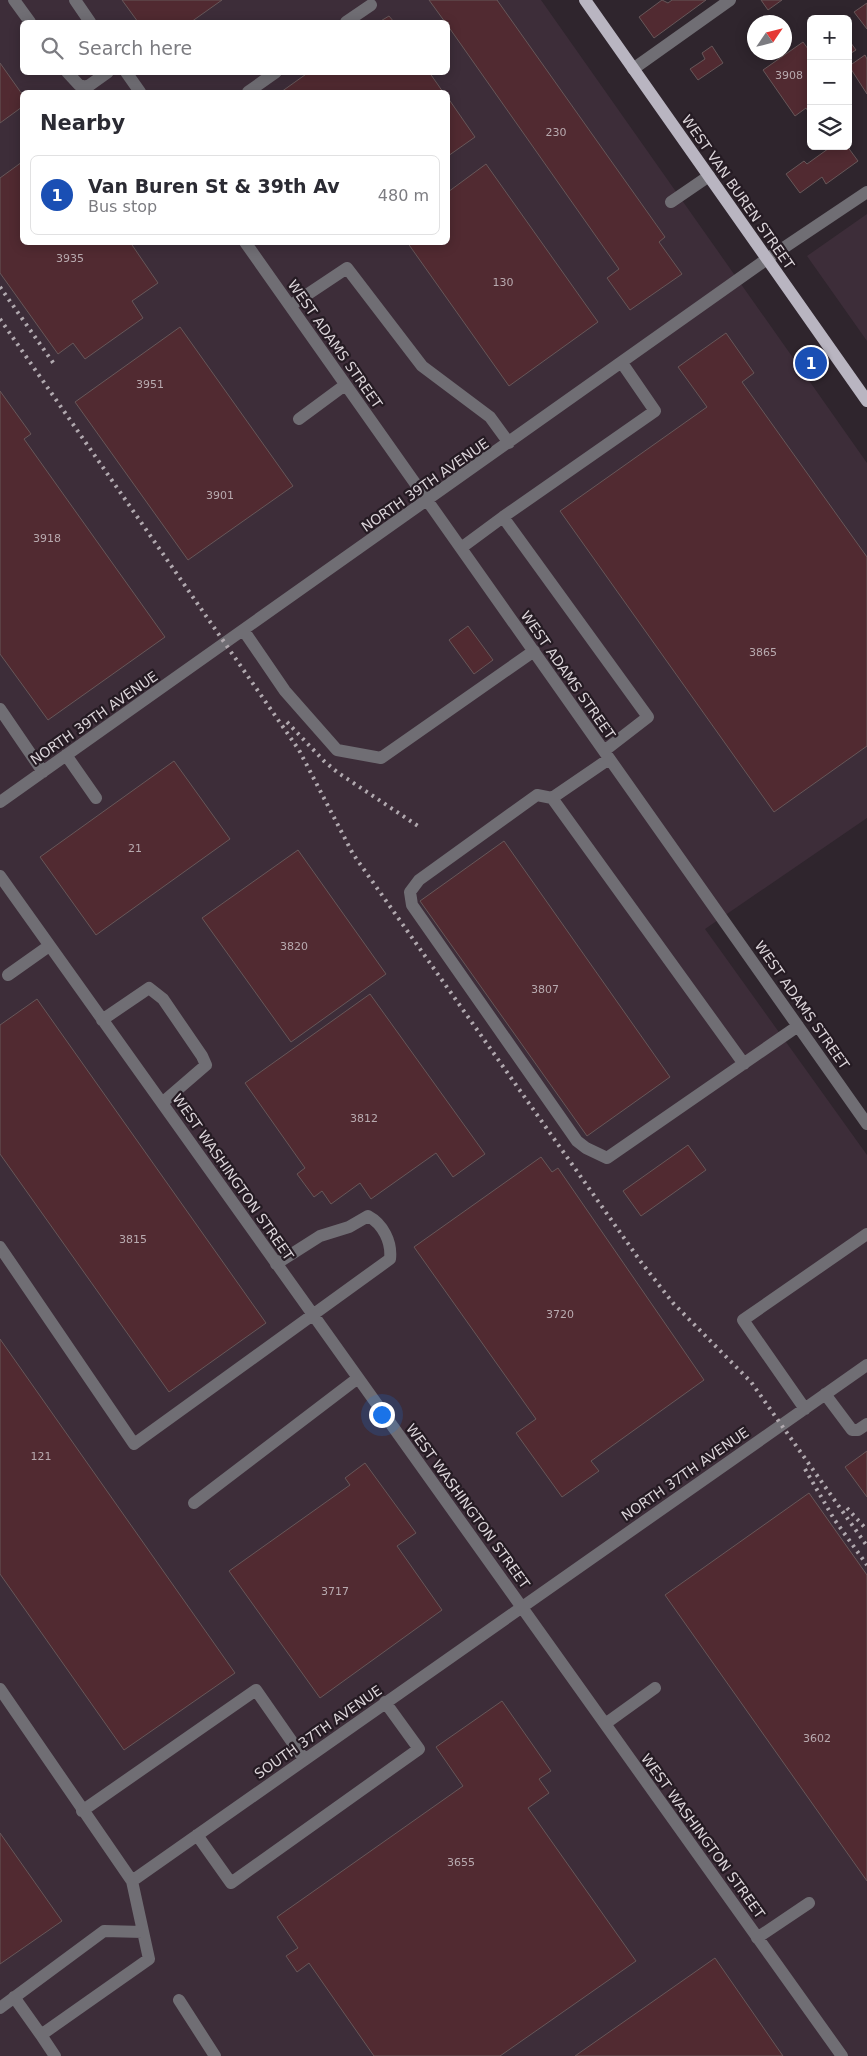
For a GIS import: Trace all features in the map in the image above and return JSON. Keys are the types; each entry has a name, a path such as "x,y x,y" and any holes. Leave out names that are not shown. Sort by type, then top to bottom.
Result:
{"main road":[{"name":"WEST VAN BUREN STREET","path":"585,0 867,401"}],"street":[{"path":"14,0 29,20"},
{"path":"74,0 89,20"},
{"path":"633,69 730,0"},
{"path":"349,20 371,5"},
{"path":"70,75 79,85 87,86 104,75"},
{"path":"128,75 139,90"},
{"path":"251,90 272,75"},
{"path":"671,202 709,176"},
{"name":"NORTH 39TH AVENUE","path":"0,802 428,501 767,259 867,192"},
{"name":"WEST ADAMS STREET","path":"247,245 867,1124"},
{"path":"290,306 347,268 422,366 490,417 509,443"},
{"path":"461,548 655,411 622,363"},
{"path":"299,419 345,385"},
{"path":"504,518 648,717 607,755 552,798"},
{"path":"244,631 285,691 337,750 381,758 534,652"},
{"path":"0,709 43,772"},
{"path":"66,755 96,798"},
{"path":"744,1064 552,798 538,795 419,880 410,892 410,899 577,1141 592,1152 607,1158 744,1064 798,1026"},
{"name":"WEST WASHINGTON STREET","path":"0,876 842,2056"},
{"path":"8,975 49,946"},
{"path":"102,1020 150,988 163,998 206,1065 162,1103"},
{"path":"0,1247 134,1444 390,1259 391,1249 388,1238 380,1226 368,1216 349,1227 320,1236 276,1264"},
{"path":"805,1409 743,1320 867,1234"},
{"name":"NORTH 37TH AVENUE","path":"521,1607 867,1365"},
{"path":"194,1503 358,1378"},
{"path":"825,1394 852,1430 858,1430 867,1424"},
{"name":"SOUTH 37TH AVENUE","path":"132,1881 521,1607"},
{"path":"605,1724 654,1688"},
{"path":"0,1689 82,1811 132,1881 149,1959 41,2035"},
{"path":"82,1811 256,1690 304,1760"},
{"path":"197,1835 231,1883 419,1749 386,1702"},
{"path":"757,1938 809,1903"},
{"path":"0,2008 104,1930 143,1932"},
{"path":"14,1997 55,2056"},
{"path":"179,2000 215,2056"}],"shaded area":[{"path":"0,0 541,0 867,463 867,818 705,929 867,1155 867,2056 0,2056"},
{"path":"867,214 867,341 807,256"}],"building":[{"path":"122,0 222,0 194,20 137,20"},
{"path":"429,0 497,0 665,237 659,242 682,274 630,310 607,278 619,269 450,29 450,20 444,20"},
{"path":"662,0 668,3 672,0 706,0 654,38 639,17"},
{"path":"761,0 782,0 768,10"},
{"path":"867,3 867,29 854,12"},
{"path":"389,16 392,20 382,20"},
{"path":"803,42 807,48 807,110 806,108 795,116 763,70 777,60 792,60 792,50"},
{"path":"852,44 856,50 852,52"},
{"path":"712,46 723,63 698,80 690,69 705,59 702,53"},
{"path":"865,55 867,59 867,94 852,71 852,64"},
{"path":"0,63 20,91 20,108 0,123"},
{"path":"305,75 431,75 442,90 284,90"},
{"path":"450,101 475,137 450,155"},
{"path":"826,150 850,150 858,161 826,184 822,177 800,193 786,174 804,161 807,164"},
{"path":"20,163 20,245 132,245 158,283 132,301 143,318 85,359 73,343 58,354 0,273 0,178"},
{"path":"486,164 598,322 509,386 409,245 450,245 450,191"},
{"path":"180,327 293,486 188,560 75,402"},
{"path":"726,333 754,373 742,382 867,557 867,746 774,812 560,511 707,407 678,367"},
{"path":"811,361 816,368 814,369 808,362"},
{"path":"0,391 31,434 24,439 165,637 48,720 0,654"},
{"path":"468,626 493,660 474,674 449,640"},
{"path":"174,761 230,839 96,935 40,857"},
{"path":"504,841 670,1077 587,1136 420,901"},
{"path":"298,850 386,974 291,1042 202,918"},
{"path":"370,994 485,1154 453,1177 436,1153 371,1199 360,1183 331,1204 322,1191 314,1197 297,1174 305,1168 245,1083"},
{"path":"37,999 266,1323 169,1392 0,1154 0,1025"},
{"path":"688,1145 706,1170 641,1216 623,1191"},
{"path":"541,1157 552,1172 558,1168 704,1380 591,1461 599,1471 562,1497 516,1433 536,1419 414,1247"},
{"path":"0,1339 235,1673 124,1750 0,1574"},
{"path":"867,1451 867,1497 845,1467"},
{"path":"365,1463 416,1533 397,1546 442,1610 320,1698 229,1571 350,1485 345,1478"},
{"path":"809,1493 867,1575 867,1881 665,1595"},
{"path":"502,1701 551,1771 539,1779 549,1793 528,1808 636,1961 500,2056 374,2056 309,1963 297,1972 286,1956 298,1948 277,1917 463,1786 436,1747"},
{"path":"0,1833 62,1921 0,1964"},
{"path":"715,1958 783,2056 575,2056"}],"railway":[{"path":"0,287 54,364"},
{"path":"0,319 299,750 353,854 641,1262 673,1303 751,1382 867,1546"},
{"path":"287,722 337,772 421,828"},
{"path":"805,1469 834,1519 867,1565"},
{"path":"847,1508 867,1530"}],"place":[{"name":"Van Buren St & 39th Av","path":"811,363"}]}
